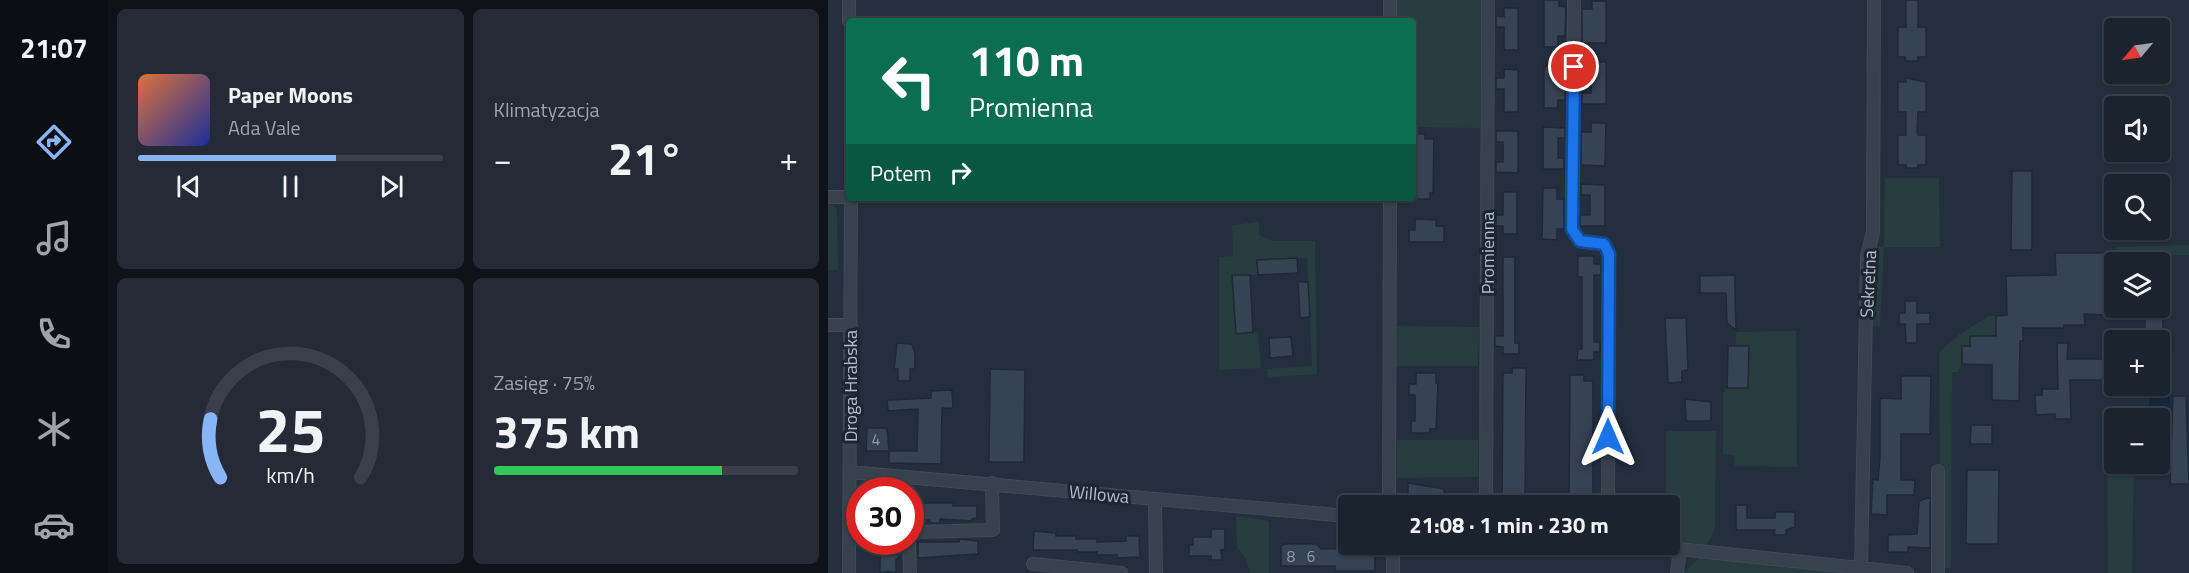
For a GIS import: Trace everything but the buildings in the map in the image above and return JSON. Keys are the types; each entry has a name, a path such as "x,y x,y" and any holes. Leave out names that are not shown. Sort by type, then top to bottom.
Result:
{"street":[{"path":"849,0 849,18"},
{"path":"1390,0 1390,18"},
{"name":"Promienna","path":"1486,495 1488,0"},
{"path":"1574,0 1572,229 1580,241 1604,244 1609,254 1608,495"},
{"name":"Sekretna","path":"1861,569 1867,256 1873,232 1874,0"},
{"path":"828,197 846,197"},
{"name":"Droga Hrabska","path":"849,573 850,201"},
{"path":"1389,495 1390,201"},
{"path":"828,325 851,325"},
{"path":"1938,471 1938,573"},
{"name":"Willowa","path":"849,472 1338,515"},
{"path":"924,535 993,530 992,483"},
{"path":"1155,499 1156,573"},
{"path":"1680,549 1841,570 1861,569 1906,573"},
{"path":"910,555 910,573"},
{"path":"1393,555 1393,573"},
{"path":"1677,573 1679,555"},
{"path":"1033,564 1121,573"}],"green space":[{"path":"1396,0 1481,0 1480,128 1416,127 1416,18 1396,18"},
{"path":"1885,178 1939,178 1940,247 1884,247 1880,327 1872,326 1870,323 1873,247 1884,246"},
{"path":"828,203 837,209 838,270 828,270"},
{"path":"1259,222 1259,235 1274,241 1315,241 1317,374 1268,377 1267,369 1312,366 1307,258 1258,260 1258,275 1232,276 1236,333 1258,332 1261,368 1219,370 1219,257 1233,256 1232,225"},
{"path":"2189,245 2189,255 2170,255 2170,252 2117,252 2116,247"},
{"path":"1989,316 1996,316 1996,336 1970,336 1970,346 1962,347 1962,364 1958,372 1952,372 1951,569 1941,567 1939,352 1960,334"},
{"path":"1397,326 1479,327 1478,366 1397,366"},
{"path":"1796,331 1797,467 1735,466 1734,455 1723,454 1723,392 1725,388 1748,388 1749,347 1736,346 1736,332"},
{"path":"1666,431 1716,431 1715,526 1712,537 1706,545 1680,541 1680,495 1666,495"},
{"path":"1397,440 1478,440 1478,477 1397,478"},
{"path":"2107,474 2134,474 2132,573 2108,573"},
{"path":"1236,516 1269,521 1269,573 1250,573 1246,558 1237,547"},
{"path":"1699,557 1830,570 1832,573 1684,573"}],"water":[{"path":"2170,395 2171,419 2170,408 2149,408 2149,396"}],"route":[{"path":"1574,67 1572,229 1573,234 1580,241 1604,244 1609,254 1608,437"}]}
